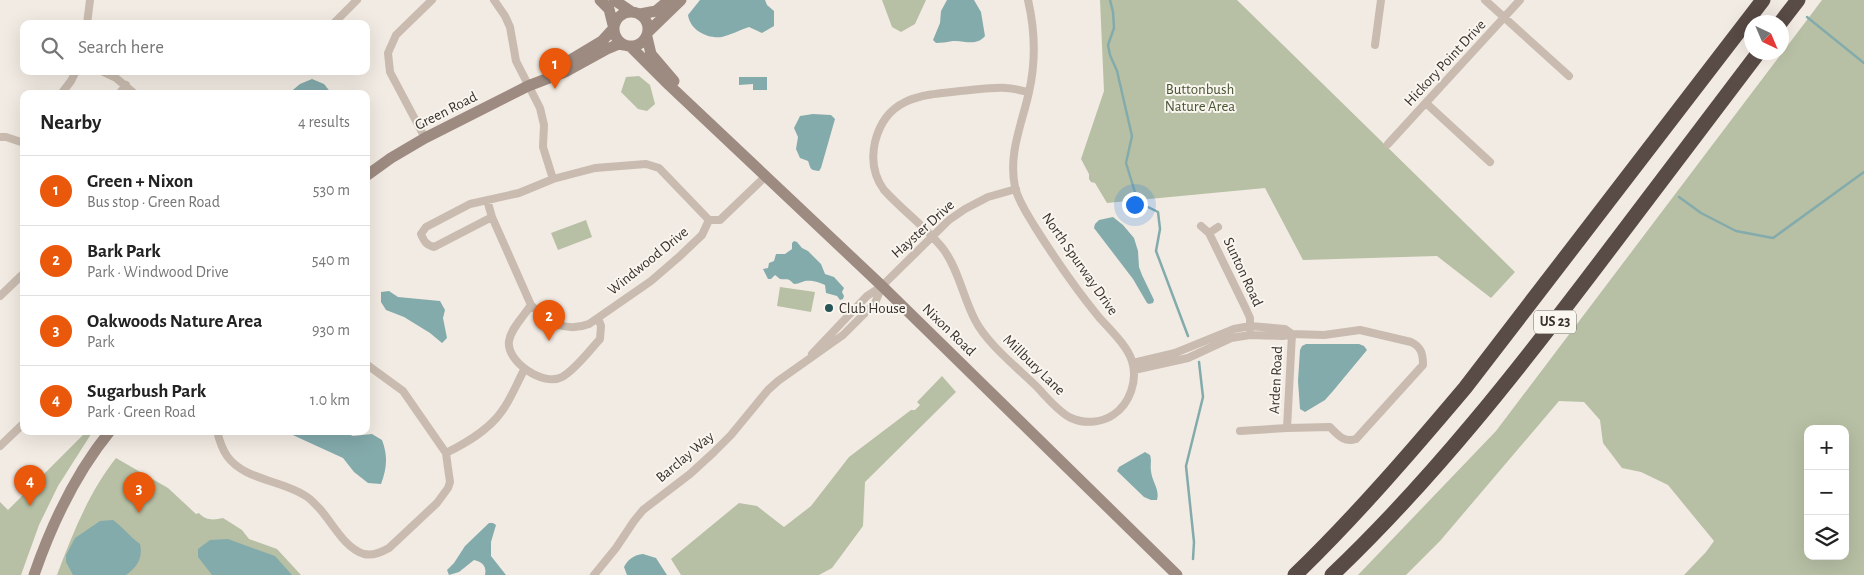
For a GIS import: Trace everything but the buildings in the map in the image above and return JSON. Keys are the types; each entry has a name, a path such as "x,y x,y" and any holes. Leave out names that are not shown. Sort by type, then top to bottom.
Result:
{"highway":[{"name":"US 23","path":"1295,575 1418,444 1465,388 1763,0"},
{"path":"1787,15 1798,0"},
{"name":"US 23","path":"1332,575 1404,501 1502,388 1551,327 1753,60"}],"main road":[{"path":"600,0 609,9 616,38 628,46 638,46 681,0"},
{"path":"614,0 636,13 646,22 648,35"},
{"path":"613,27 621,16 656,11 669,0"},
{"name":"Green Road","path":"544,79 562,64 602,41 613,27"},
{"name":"Nixon Road","path":"648,35 651,54 697,110"},
{"name":"Green Road","path":"370,173 425,138 528,86 567,71 619,44 628,46"},
{"name":"Nixon Road","path":"628,46 882,286 1177,575"},
{"path":"34,575 54,522 94,450 107,435"}],"street":[{"path":"88,20 90,0"},
{"path":"337,20 357,0"},
{"path":"425,138 390,72 388,53 396,35 432,0"},
{"path":"494,0 510,27 516,61 540,108 544,125 543,147 553,179"},
{"name":"North Spurway Drive","path":"1028,0 1032,16 1034,39 1033,68 1012,162 1016,189 1027,213 1048,248 1121,343 1133,366"},
{"path":"1375,46 1381,0"},
{"path":"1485,0 1569,76"},
{"name":"Hickory Point Drive","path":"1388,144 1427,104 1520,0"},
{"path":"64,90 74,75"},
{"path":"110,75 132,90"},
{"path":"122,90 126,85"},
{"name":"Millbury Lane","path":"1029,92 1000,87 927,94 909,99 900,104 888,115 879,132 874,148 873,165 877,178 895,202 944,250 955,269 975,321 986,337 1053,404 1070,418 1093,423 1113,415 1129,398 1134,375 1133,366"},
{"path":"1427,104 1490,162"},
{"path":"0,137 20,139"},
{"name":"Windwood Drive","path":"487,200 492,217 531,306 548,320 567,327 578,328 598,318 650,281 702,235 708,220 659,168 646,164 595,168 553,179 519,193 487,200 470,204 426,227 421,234 428,246 434,248 492,217"},
{"path":"708,220 720,220 766,176"},
{"name":"Hayster Drive","path":"882,286 950,220 965,209 988,197 1016,189"},
{"name":"Sunton Road","path":"1201,226 1209,232 1246,309 1250,318 1250,331"},
{"path":"1209,232 1218,227"},
{"path":"0,296 20,276"},
{"name":"Barclay Way","path":"594,575 643,510 690,474 713,453 731,435 768,390 782,377 801,366 868,296 882,286"},
{"path":"531,306 511,334 508,344 516,360 524,370 550,379 560,379 567,374 600,340 601,326 598,318"},
{"path":"1133,366 1176,357 1188,358 1250,331 1283,336 1292,334 1324,335 1360,330 1411,342 1418,346 1423,354 1423,365 1356,439 1350,441 1343,439 1330,427 1240,431"},
{"name":"Arden Road","path":"1287,428 1292,334"},
{"path":"218,435 226,456 234,464 261,478 306,496 320,509 352,547 363,554 372,554 389,548 437,503 450,482 446,453 403,391 370,367"},
{"path":"446,453 461,446 485,429 503,411 524,370"},
{"path":"0,446 20,427"}],"green space":[{"path":"882,0 926,0 915,24 901,32 892,27"},
{"name":"Buttonbush Nature Area","path":"1100,0 1237,0 1515,272 1491,298 1437,256 1303,260 1265,188 1107,203 1095,183 1089,179 1089,174 1081,159 1104,91"},
{"path":"1822,0 1864,0 1864,575 1684,575 1714,541 1668,485 1641,472 1622,468 1603,443 1600,420 1584,402 1559,401 1440,541 1406,575 1358,575 1496,431 1777,60 1789,60 1789,44"},
{"path":"639,76 650,85 655,104 647,111 638,109 621,92 626,77"},
{"path":"586,220 592,237 558,250 551,233"},
{"path":"780,287 815,292 811,312 777,306"},
{"path":"942,376 956,392 865,482 863,526 832,568 819,575 681,575 671,559 739,503 757,506 784,527 811,506 849,457 911,410 915,410 920,405 917,402"},
{"path":"83,435 90,435 58,486 39,525 21,575 0,575 0,502 8,510"},
{"path":"116,458 168,488 196,514 199,513 210,519 223,518 242,530 249,539 277,549 301,575 57,575 89,499"}],"water":[{"path":"700,0 765,0 767,5 774,11 774,26 762,33 749,27 722,37 705,35 692,25 688,15"},
{"path":"947,0 974,0 981,12 985,36 974,42 953,41 936,43 933,40 940,23 941,11"},
{"path":"739,77 767,77 767,90 753,90 753,84 739,85"},
{"path":"312,79 324,84 329,90 293,90 300,84"},
{"path":"813,114 831,115 835,119 819,171 812,169 808,161 800,158 796,149 798,137 794,128 800,116"},
{"path":"1113,217 1134,238 1138,251 1139,267 1154,300 1153,303 1147,303 1133,279 1094,228 1099,220"},
{"path":"794,241 821,264 825,274 834,277 844,288 842,292 843,299 840,300 837,296 826,293 825,285 817,282 807,281 794,284 775,275 768,279 763,269 768,268 769,263 774,261 776,254 785,254 792,249"},
{"path":"389,291 398,297 440,301 445,310 443,318 447,338 442,343 404,317 386,310 381,302 381,292"},
{"path":"1306,344 1359,344 1367,350 1325,400 1305,412 1300,409 1298,381 1300,350"},
{"path":"372,434 382,440 385,451 386,467 381,484 368,483 354,472 343,458 293,435 353,436"},
{"path":"1145,452 1151,457 1151,471 1158,496 1157,500 1144,497 1117,471 1119,467"},
{"path":"113,520 140,544 141,553 134,569 126,575 73,575 66,562 66,555 75,538 100,521"},
{"path":"489,523 496,525 491,542 491,556 506,575 485,575 483,565 474,560 459,572 449,575 447,570 465,546"},
{"path":"228,539 275,556 292,575 212,575 198,557 198,549 210,540"},
{"path":"643,554 656,558 667,575 627,575 624,567 627,562 634,556"}],"waterway":[{"path":"1110,0 1114,28 1108,45 1117,71 1132,136 1126,163 1138,202 1158,212 1160,229 1156,251 1188,336"},
{"path":"1807,17 1864,63"},
{"path":"1679,197 1701,213 1736,231 1773,238 1864,172"},
{"path":"1193,559 1194,542 1186,466 1203,397 1199,362"}],"place":[{"name":"Green + Nixon","path":"555,89"},
{"name":"Club House","path":"829,308"},
{"name":"Bark Park","path":"549,341"},
{"name":"Sugarbush Park","path":"30,506"},
{"name":"Oakwoods Nature Area","path":"139,513"}]}
